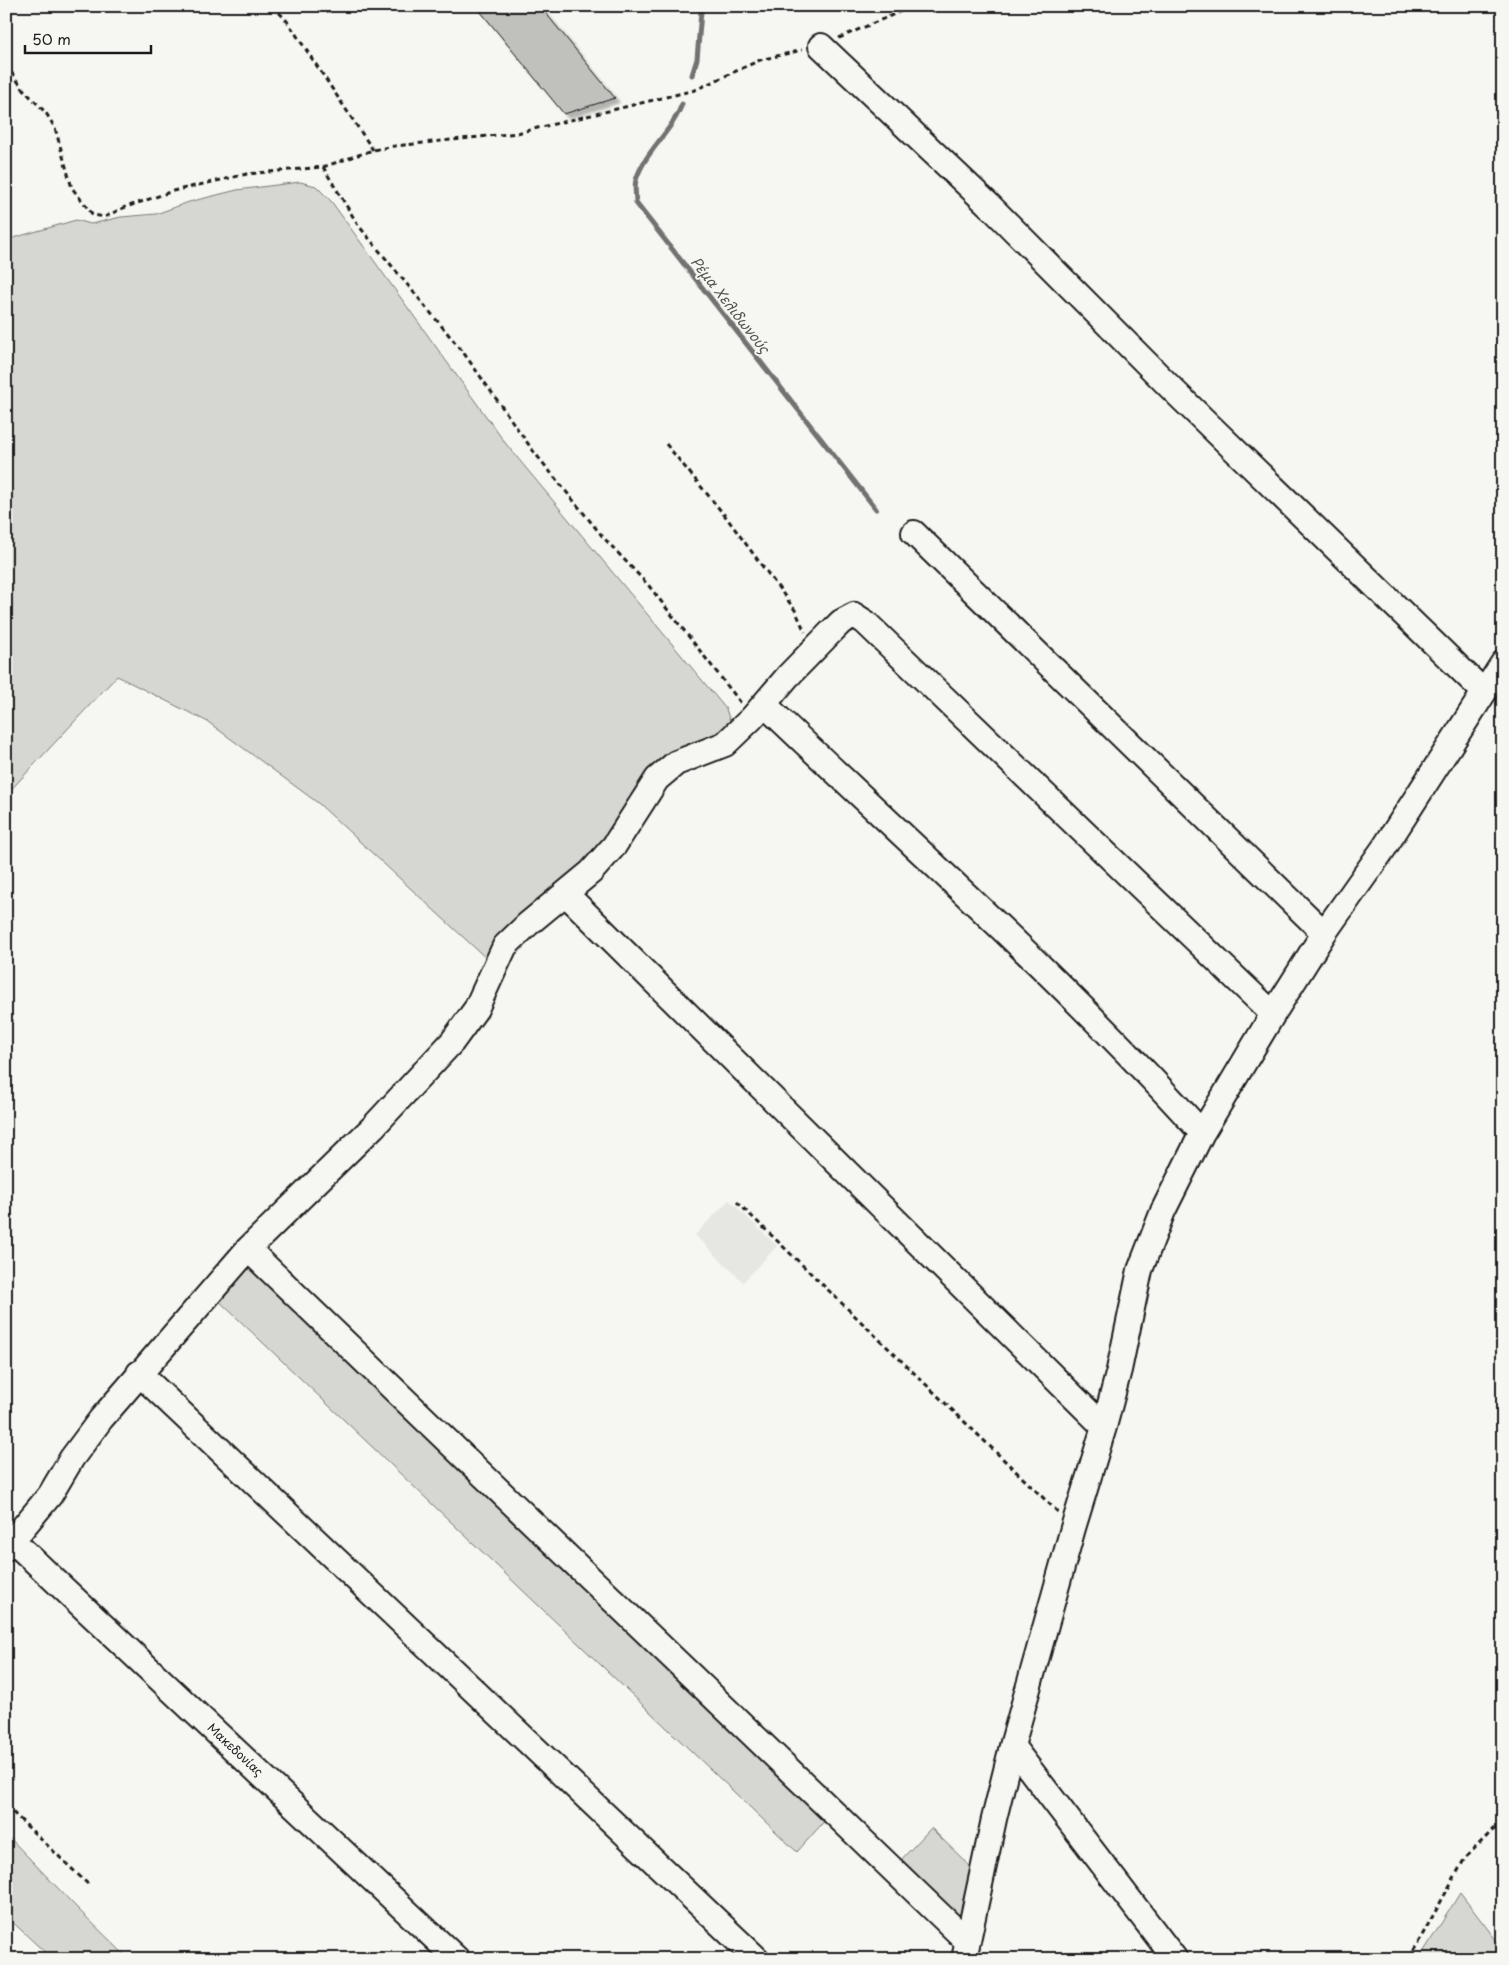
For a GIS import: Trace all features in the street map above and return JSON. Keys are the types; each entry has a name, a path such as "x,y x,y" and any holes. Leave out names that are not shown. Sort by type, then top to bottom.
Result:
{"street":[{"path":"821,46 990,207 1174,391 1483,691"},
{"path":"914,533 1324,934"},
{"path":"9,1545 50,1495 72,1458 100,1419 248,1248 374,1127 452,1042 476,1009 505,946 528,924 591,872 614,846 656,779 676,762 725,744 841,622 854,616 865,622 1273,1014"},
{"path":"966,1950 994,1819 1012,1746 1073,1528 1104,1427 1140,1270 1163,1211 1202,1133 1273,1014 1324,934 1384,848 1483,691 1503,663"},
{"path":"758,711 1027,954 1142,1067 1202,1133"},
{"path":"566,894 1104,1427"},
{"path":"248,1248 966,1950"},
{"path":"139,1373 757,1959"},
{"name":"Μακεδονίας","path":"9,1545 457,1959"},
{"path":"1012,1746 1175,1959"}],"path":[{"path":"273,6 287,21 373,150"},
{"path":"6,65 24,90 46,113 55,128 72,188 93,214 105,217 123,208 173,191 247,174 323,167 373,150 517,133 695,90 760,60 821,46 913,6"},
{"path":"323,167 358,225 463,352 534,452 603,537 649,586 758,711"},
{"path":"666,444 726,517 795,610 805,630 808,655"},
{"path":"737,1202 1073,1528"},
{"path":"6,1806 90,1886"},
{"path":"1408,1959 1465,1858 1503,1820"}],"shaded area":[{"path":"300,182 316,186 331,201 506,444 726,709 730,721 730,729 687,753 604,843 489,961 318,803 208,722 117,676 6,795 6,240 76,220 91,224 121,217 156,214 189,202 237,190"},
{"path":"729,1200 777,1246 743,1282 695,1235"},
{"path":"250,1259 828,1817 797,1852 216,1298"},
{"path":"931,1828 974,1870 965,1915 959,1922 898,1863"},
{"path":"6,1834 129,1959 52,1959 6,1916"},
{"path":"1460,1893 1503,1949 1503,1959 1419,1959"}],"building":[{"path":"476,6 540,6 615,98 564,114"}],"waterway":[{"name":"Ρέμα Χελιδωνούς","path":"692,75 697,59 701,12 704,6"},
{"name":"Ρέμα Χελιδωνούς","path":"682,104 672,124 640,170 635,182 636,203 876,509"}]}
